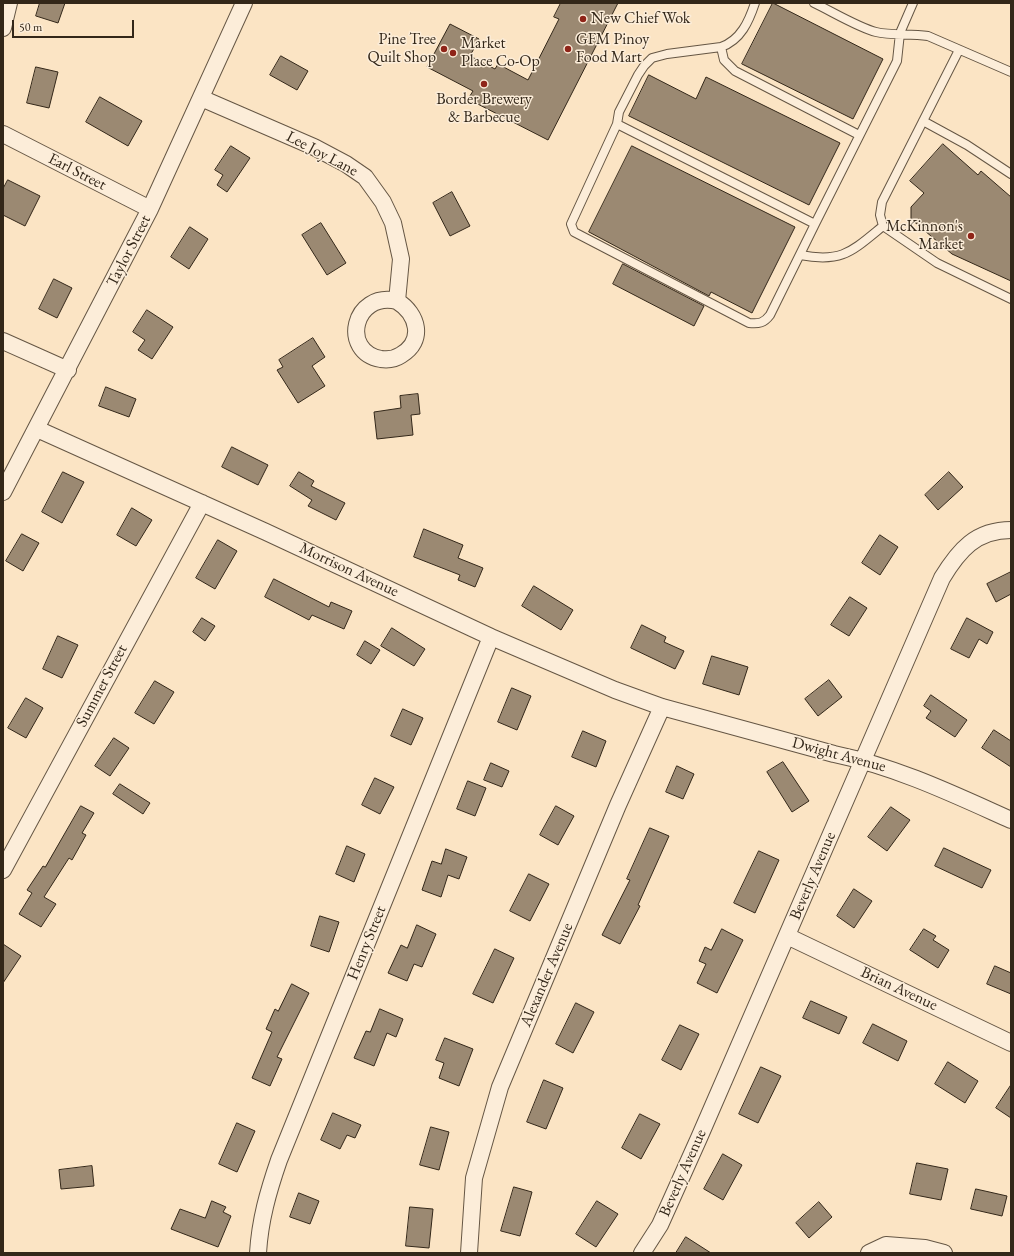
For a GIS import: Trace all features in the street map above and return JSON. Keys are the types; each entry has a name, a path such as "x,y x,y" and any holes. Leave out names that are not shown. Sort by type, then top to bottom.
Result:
{"street":[{"path":"3,28 9,3"},
{"name":"Taylor Street","path":"3,492 68,370 150,209 244,3"},
{"name":"Lee Joy Lane","path":"201,98 314,147 346,164 365,177 383,202 392,223 397,241 401,259 397,301"},
{"name":"Earl Street","path":"3,134 150,209"},
{"path":"3,341 68,370"},
{"name":"Morrison Avenue","path":"37,429 202,503 492,637 615,690 662,708"},
{"name":"Summer Street","path":"3,870 202,503"},
{"name":"Beverly Avenue","path":"642,1253 660,1225 942,578 952,561 964,547 980,536 998,530 1011,530"},
{"name":"Henry Street","path":"258,1253 260,1225 266,1197 279,1160 492,637"},
{"name":"Dwight Avenue","path":"662,708 834,754 863,760 908,774 1011,820"},
{"name":"Alexander Avenue","path":"469,1253 474,1178 500,1087 618,805 662,708"},
{"name":"Brian Avenue","path":"787,936 1011,1043"},
{"path":"869,1253 886,1245 925,1248 944,1253"}],"lane":[{"path":"755,3 745,28 730,44 722,47 667,54 652,58 644,66 638,74 619,112 617,124 571,224 574,232 578,235 749,322 758,324 765,322 770,315 897,61 900,33 914,3"},
{"path":"814,3 874,32 928,36 1011,72"},
{"path":"722,47 724,60 735,71 859,135"},
{"path":"959,50 882,202 880,215 883,226 936,263 1011,299"},
{"path":"923,121 967,145 1011,174"},
{"path":"617,124 815,224"},
{"path":"800,255 820,259 836,257 863,242 883,226"}],"building":[{"path":"40,3 65,3 58,23 36,16"},
{"path":"561,3 618,3 548,140 468,99 473,91 427,67 450,24 479,39 470,56 495,69 498,64 528,80 559,19 554,17"},
{"path":"773,3 883,59 853,119 742,64"},
{"path":"281,56 308,71 297,90 270,75"},
{"path":"36,67 58,72 49,108 27,103"},
{"path":"649,75 696,99 706,77 840,143 809,205 629,116"},
{"path":"100,97 142,121 128,146 86,122"},
{"name":"McKinnon's Market","path":"943,144 978,175 981,171 1011,197 1011,281 952,254 911,219 911,207 924,193 910,181"},
{"path":"231,146 250,158 227,192 217,185 223,175 215,170"},
{"path":"632,146 795,227 752,313 711,292 709,296 589,232"},
{"path":"8,180 40,196 25,226 3,215 3,189"},
{"path":"452,192 470,226 450,236 433,203"},
{"path":"321,223 346,263 327,275 302,235"},
{"path":"190,227 208,239 189,269 171,257"},
{"path":"623,264 704,306 694,326 613,284"},
{"path":"54,279 72,288 57,318 39,309"},
{"path":"147,310 173,327 152,359 138,350 145,340 133,332"},
{"path":"313,338 325,357 312,366 325,386 298,403 277,370 283,367 279,360"},
{"path":"106,387 136,399 129,417 99,406"},
{"path":"418,394 420,414 411,415 413,435 377,439 374,412 401,408 400,396"},
{"path":"232,447 268,465 258,485 222,467"},
{"path":"63,472 84,482 62,523 42,512"},
{"path":"299,472 314,481 311,486 345,503 336,520 308,506 312,500 290,486"},
{"path":"949,472 963,487 938,510 925,495"},
{"path":"132,508 152,520 136,546 117,535"},
{"path":"424,529 463,545 458,558 483,568 475,587 458,580 460,575 414,557"},
{"path":"22,534 39,543 23,571 6,561"},
{"path":"880,535 898,547 880,575 862,563"},
{"path":"218,540 237,551 215,589 196,578"},
{"path":"1011,572 1011,594 996,602 987,584"},
{"path":"274,579 329,607 331,602 352,611 344,629 312,615 309,620 265,597"},
{"path":"534,586 573,610 561,630 522,606"},
{"path":"850,597 867,608 849,636 831,625"},
{"path":"202,618 215,626 205,641 193,632"},
{"path":"967,618 993,632 987,644 979,639 969,658 951,649"},
{"path":"642,625 666,637 664,642 684,651 675,669 631,648"},
{"path":"392,628 425,649 414,666 381,646"},
{"path":"58,636 78,645 62,678 43,669"},
{"path":"365,641 380,650 371,664 357,655"},
{"path":"712,656 748,667 739,695 703,684"},
{"path":"829,680 842,697 818,716 805,699"},
{"path":"155,681 174,692 154,724 135,713"},
{"path":"512,688 531,696 517,730 498,722"},
{"path":"931,695 967,720 955,737 926,718 931,711 924,706"},
{"path":"26,698 43,708 26,738 8,728"},
{"path":"403,709 423,718 411,745 391,736"},
{"path":"994,730 1011,741 1011,767 982,748"},
{"path":"583,731 606,741 596,767 572,757"},
{"path":"114,738 129,748 110,776 95,766"},
{"path":"783,762 809,801 792,812 767,772"},
{"path":"491,763 509,771 502,787 484,780"},
{"path":"677,766 694,774 683,799 666,792"},
{"path":"375,778 394,787 380,814 362,805"},
{"path":"468,781 486,788 475,816 457,809"},
{"path":"120,784 150,803 143,814 113,794"},
{"path":"81,806 94,813 82,833 86,835 72,860 69,858 44,897 56,904 41,927 19,914 32,893 27,890 43,866 45,867"},
{"path":"556,806 574,816 558,845 540,835"},
{"path":"891,807 910,820 887,851 868,837"},
{"path":"650,828 669,836 638,905 640,906 620,944 602,935 630,880 627,879"},
{"path":"347,846 365,854 354,882 336,874"},
{"path":"944,848 991,870 982,888 935,866"},
{"path":"446,849 467,857 459,879 448,875 441,897 422,890 432,861 441,864"},
{"path":"759,851 779,860 755,913 734,903"},
{"path":"529,874 549,884 530,921 510,911"},
{"path":"854,889 872,901 854,928 837,916"},
{"path":"320,916 339,922 329,952 311,946"},
{"path":"417,925 436,934 422,967 414,964 407,981 388,973 401,945 407,948"},
{"path":"722,929 743,940 717,993 697,983 706,964 699,961 705,947 711,950"},
{"path":"924,929 936,936 933,940 949,950 938,968 910,950"},
{"path":"3,944 21,956 3,983"},
{"path":"495,949 514,958 493,1003 473,994"},
{"path":"995,966 1011,973 1011,994 987,984"},
{"path":"292,984 309,993 277,1057 282,1059 270,1086 252,1078 272,1032 266,1029 275,1009 278,1011"},
{"path":"811,1001 847,1017 839,1034 803,1018"},
{"path":"576,1003 594,1012 573,1053 556,1044"},
{"path":"380,1009 403,1019 396,1037 387,1033 374,1066 354,1058 366,1031 370,1032"},
{"path":"873,1024 907,1041 898,1061 863,1043"},
{"path":"680,1025 699,1034 681,1070 662,1060"},
{"path":"445,1038 473,1049 459,1086 439,1078 444,1063 436,1060"},
{"path":"948,1062 978,1081 965,1103 935,1084"},
{"path":"761,1067 781,1076 758,1123 739,1114"},
{"path":"544,1080 563,1088 546,1129 527,1122"},
{"path":"1011,1085 1011,1118 996,1108"},
{"path":"333,1113 361,1125 355,1138 347,1135 340,1149 321,1140"},
{"path":"640,1114 660,1124 641,1159 622,1148"},
{"path":"237,1123 255,1131 237,1172 219,1164"},
{"path":"431,1127 449,1132 439,1170 420,1165"},
{"path":"723,1154 742,1165 723,1200 704,1189"},
{"path":"917,1163 948,1169 941,1200 910,1194"},
{"path":"92,1166 94,1186 61,1189 59,1170"},
{"path":"514,1187 532,1192 520,1236 501,1231"},
{"path":"976,1189 1007,1196 1002,1216 971,1209"},
{"path":"299,1193 319,1201 310,1224 290,1217"},
{"path":"212,1201 226,1207 223,1212 231,1216 218,1247 171,1229 180,1209 205,1218"},
{"path":"597,1201 618,1214 596,1247 576,1234"},
{"path":"819,1202 832,1217 809,1238 796,1223"},
{"path":"410,1207 433,1209 429,1248 406,1246"},
{"path":"686,1237 711,1253 676,1253"}],"place":[{"name":"New Chief Wok","path":"583,19"},
{"name":"Pine Tree Quilt Shop","path":"444,49"},
{"name":"GFM Pinoy Food Mart","path":"568,49"},
{"name":"Market Place Co-Op","path":"453,53"},
{"name":"Border Brewery & Barbecue","path":"484,84"},
{"name":"McKinnon's Market","path":"971,236"}]}
